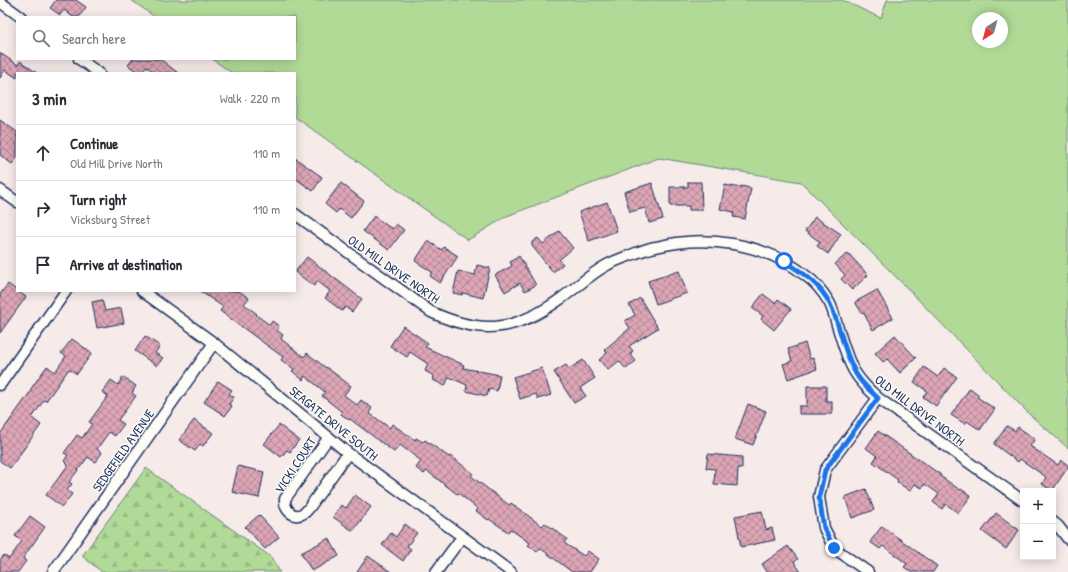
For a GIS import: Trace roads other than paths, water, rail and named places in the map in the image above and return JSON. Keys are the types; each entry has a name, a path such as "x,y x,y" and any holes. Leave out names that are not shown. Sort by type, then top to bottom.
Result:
{"street":[{"path":"0,2 20,16"},
{"path":"80,60 97,72"},
{"path":"0,190 16,201"},
{"name":"OLD MILL DRIVE NORTH","path":"296,215 431,312 452,322 477,327 503,326 526,320 541,312 608,264 656,246 679,242 720,242 765,252 784,261 806,275 822,292 830,303 846,354 860,381 878,398 1020,499"},
{"path":"0,386 65,292"},
{"name":"SEAGATE DRIVE SOUTH","path":"143,292 214,343 348,453 511,572"},
{"name":"SEDGEFIELD AVENUE","path":"53,572 214,343"},
{"path":"868,572 834,548 824,528 819,497 825,470 878,398"},
{"name":"VICKI COURT","path":"329,437 285,499 285,505 290,513 299,515 304,513 309,508 348,453"},
{"path":"1056,524 1068,539"},
{"path":"436,572 462,537"}]}
